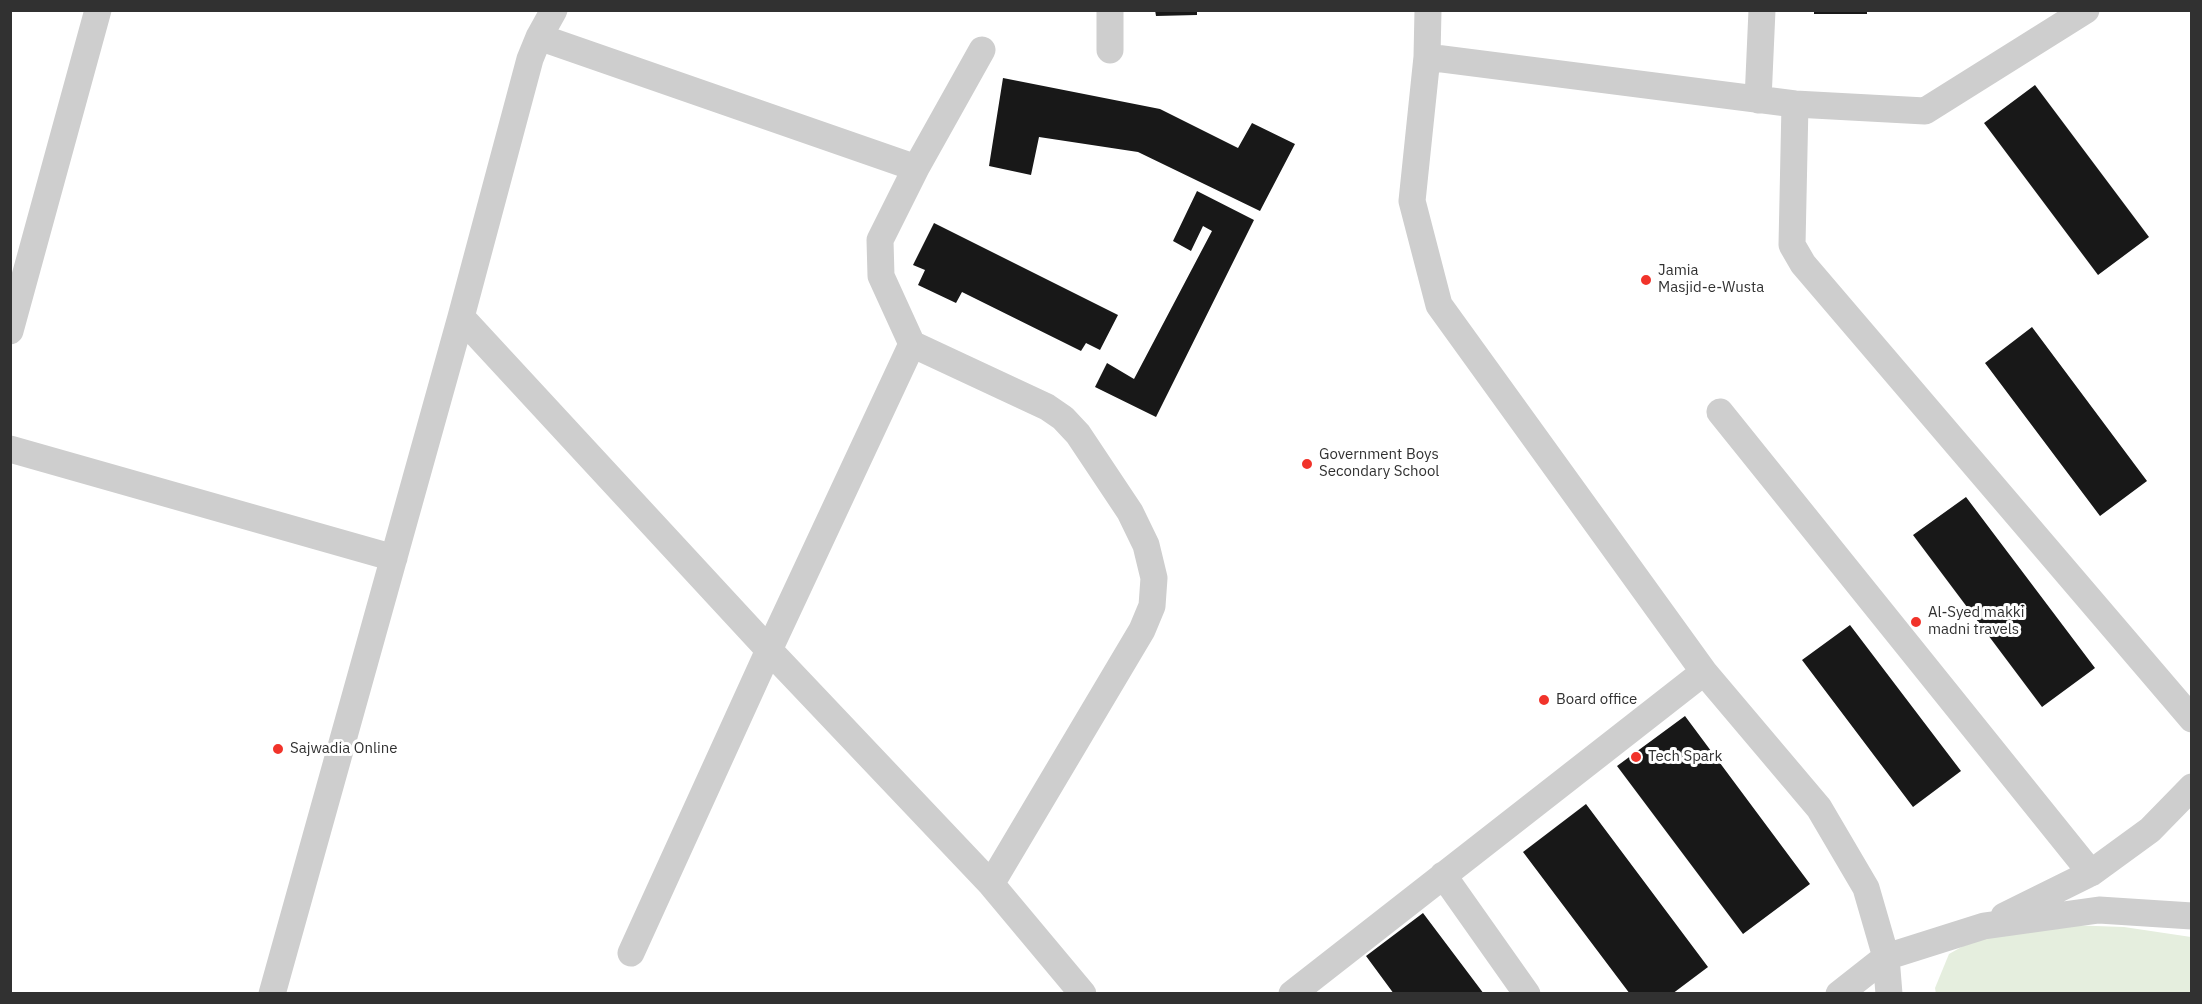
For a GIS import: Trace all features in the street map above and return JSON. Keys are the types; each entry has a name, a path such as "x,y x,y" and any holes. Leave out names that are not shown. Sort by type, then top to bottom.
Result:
{"street":[{"path":"10,331 98,10"},
{"path":"272,993 461,317 530,59 554,10"},
{"path":"1110,10 1110,50"},
{"path":"1428,10 1427,57 1412,201 1439,305 1704,672 1819,808 1866,888 1886,957 1889,993"},
{"path":"1758,100 1762,10"},
{"path":"1427,57 1758,100 1925,111 2086,10"},
{"path":"539,37 916,168"},
{"path":"982,50 916,168 880,240 881,276 912,344 1047,407 1063,418 1078,434 1130,512 1146,545 1154,578 1152,606 1142,630 991,884"},
{"path":"1796,104 1792,245 1803,264 2192,719"},
{"path":"461,317 769,650 991,884 1083,993"},
{"path":"632,953 769,650 912,344"},
{"path":"1720,412 2091,873"},
{"path":"10,449 394,558"},
{"path":"1292,993 1704,672"},
{"path":"1839,993 1886,957 1984,926 2091,873 2150,830 2192,787"},
{"path":"1443,875 1527,993"},
{"path":"1984,926 2099,910 2192,916"}],"green space":[{"path":"2067,925 2124,927 2191,937 2191,993 1936,994 1935,988 1949,954 1990,931"}],"building":[{"path":"1155,10 1197,10 1197,15 1156,16"},
{"path":"1814,10 1867,10 1867,14 1814,14"},
{"path":"1003,78 1160,109 1238,148 1252,123 1295,144 1260,211 1138,152 1039,137 1031,175 989,166"},
{"path":"2035,85 2149,237 2098,275 1984,123"},
{"path":"1197,191 1254,220 1156,417 1095,387 1107,363 1134,379 1212,231 1203,226 1191,251 1173,241"},
{"path":"934,223 1118,315 1100,350 1086,343 1081,351 962,292 956,303 918,285 925,270 913,265"},
{"path":"2032,327 2147,481 2100,516 1985,363"},
{"path":"1966,497 2095,668 2042,707 1913,535"},
{"path":"1850,625 1961,771 1913,807 1802,660"},
{"path":"1685,716 1810,884 1743,934 1617,766"},
{"path":"1586,804 1708,967 1672,994 1630,994 1523,852"},
{"path":"1423,913 1484,994 1394,994 1366,956"}],"place":[{"name":"Jamia Masjid-e-Wusta","path":"1646,280"},
{"name":"Government Boys Secondary School","path":"1307,464"},
{"name":"Al-Syed makki madni travels","path":"1916,622"},
{"name":"Board office","path":"1544,700"},
{"name":"Sajwadia Online","path":"278,749"},
{"name":"Tech Spark","path":"1636,757"}]}
